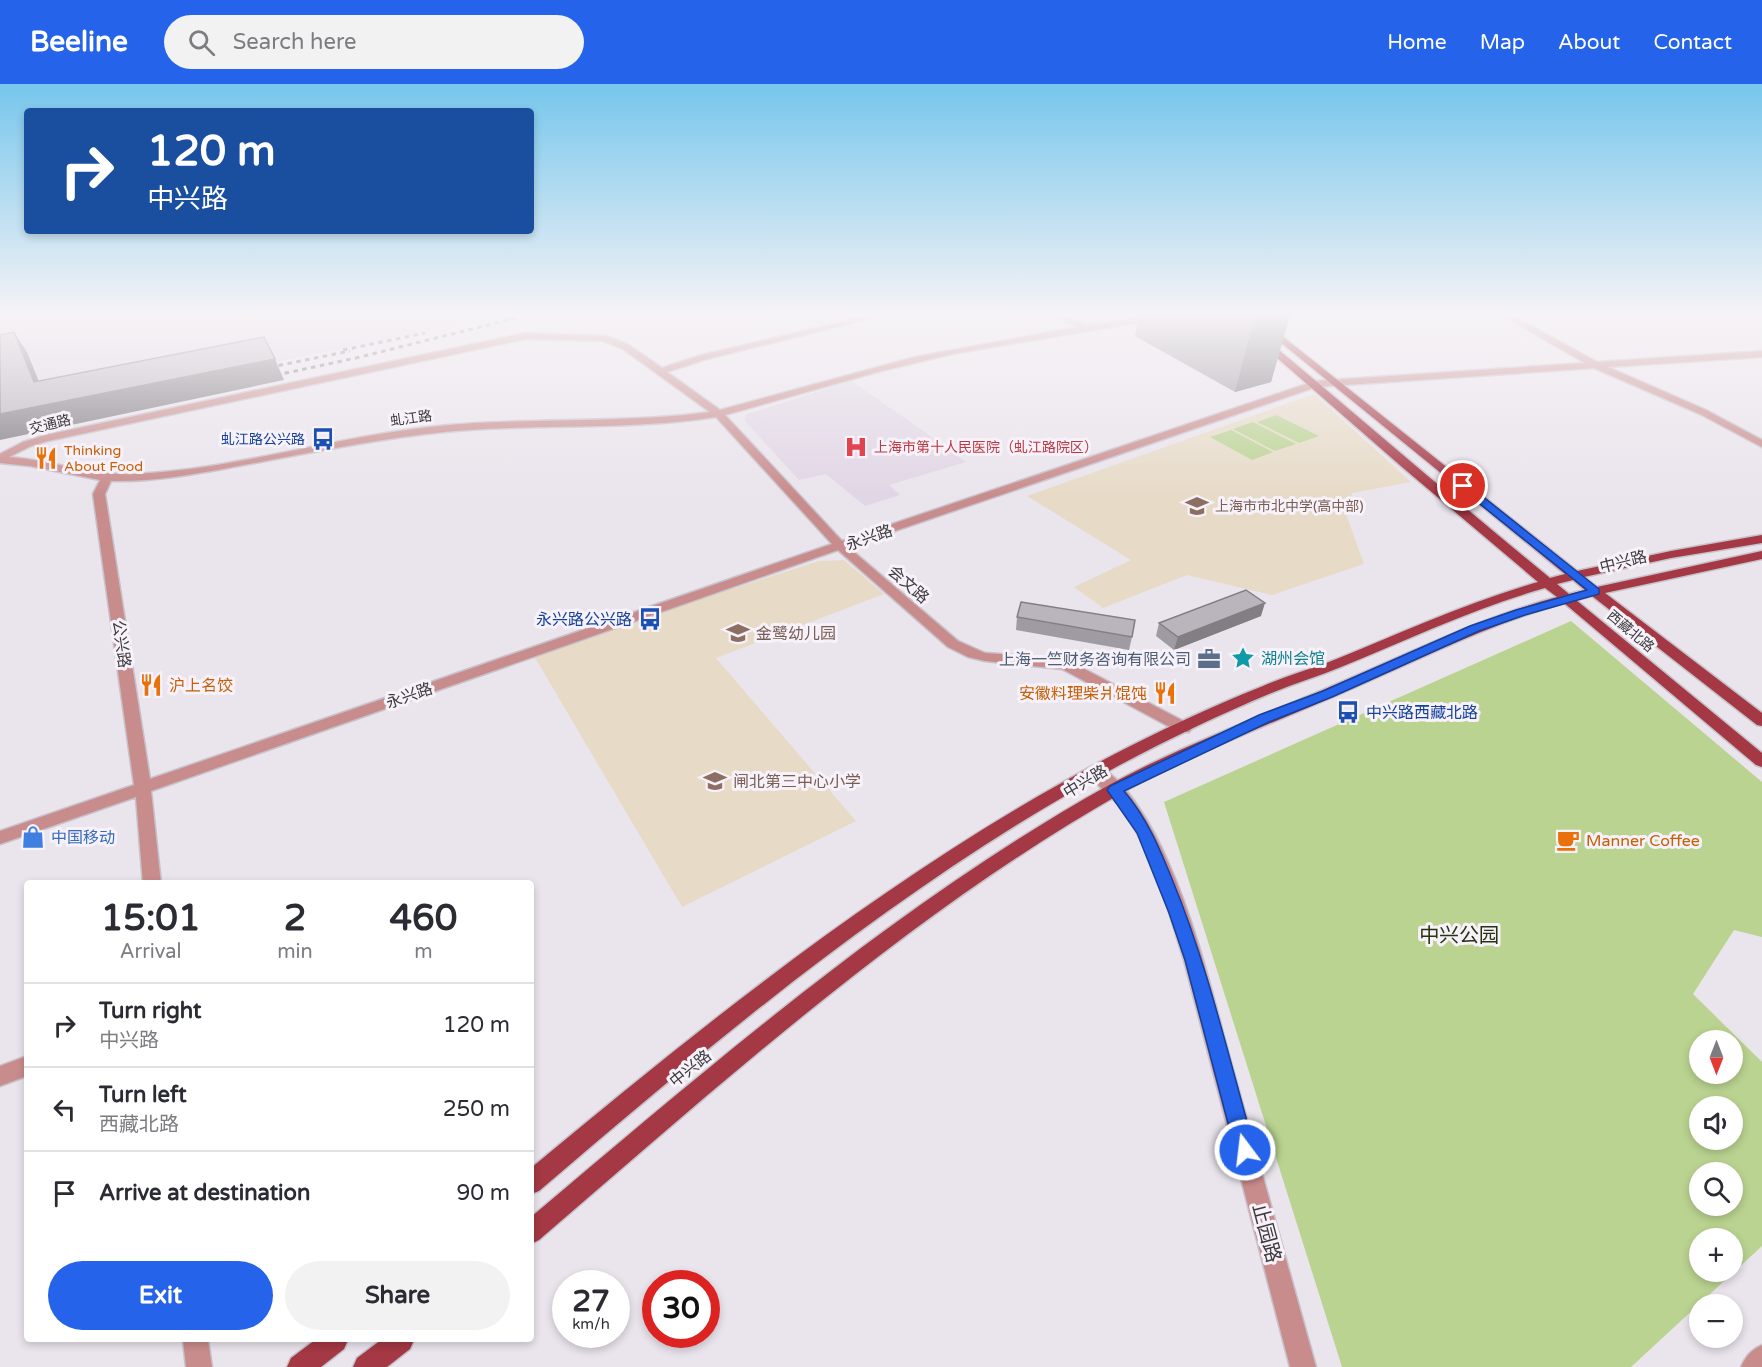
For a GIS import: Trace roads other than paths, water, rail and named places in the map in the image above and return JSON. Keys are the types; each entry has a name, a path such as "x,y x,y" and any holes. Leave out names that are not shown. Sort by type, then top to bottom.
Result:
{"main road":[{"name":"西藏北路","path":"1304,375 1406,465 1762,761"},
{"name":"西藏北路","path":"1325,375 1575,576 1762,721"},
{"name":"中兴路","path":"534,1180 636,1093 804,962 927,876 1096,772 1264,690 1336,664 1454,614 1575,576 1762,538"},
{"name":"中兴路","path":"534,1229 659,1121 805,1002 976,878 1115,790 1233,732 1328,694 1401,659 1475,629 1595,591 1762,555"},
{"path":"300,1367 332,1342"},
{"path":"366,1367 398,1342"}],"street":[{"name":"交通路","path":"0,459 27,444 55,435 340,375"},
{"name":"会文路","path":"664,375 718,413 841,547 952,644 964,651 985,657 1041,660 1066,665 1184,728"},
{"name":"虬江路","path":"0,459 37,463 106,478 187,472 445,428 648,422 718,413 857,375"},
{"name":"永兴路","path":"0,838 644,612 841,547 1315,384 1427,375"},
{"path":"1618,375 1703,412 1762,444"},
{"name":"公兴路","path":"106,478 99,494 143,789 152,880"},
{"name":"止园路","path":"1096,772 1131,810 1161,868 1193,960 1303,1367"},
{"path":"0,1076 24,1067"},
{"path":"196,1342 199,1367"},
{"path":"1755,1367 1762,1358"}],"railway":[{"path":"267,377 277,375"}],"place":[{"name":"虬江路公兴路","path":"323,439"},
{"name":"上海市第十人民医院（虬江路院区）","path":"856,447"},
{"name":"Thinking About Food","path":"46,458"},
{"name":"上海市市北中学(高中部)","path":"1197,506"},
{"name":"永兴路公兴路","path":"650,619"},
{"name":"金鹭幼儿园","path":"738,633"},
{"name":"湖州会馆","path":"1243,658"},
{"name":"上海一竺财务咨询有限公司","path":"1209,659"},
{"name":"沪上名饺","path":"151,685"},
{"name":"安徽料理柴爿馄饨","path":"1165,693"},
{"name":"中兴路西藏北路","path":"1348,712"},
{"name":"闸北第三中心小学","path":"715,781"},
{"name":"中国移动","path":"33,837"},
{"name":"Manner Coffee","path":"1568,840"}],"park label":[{"name":"中兴公园","path":"1459,935"}]}
